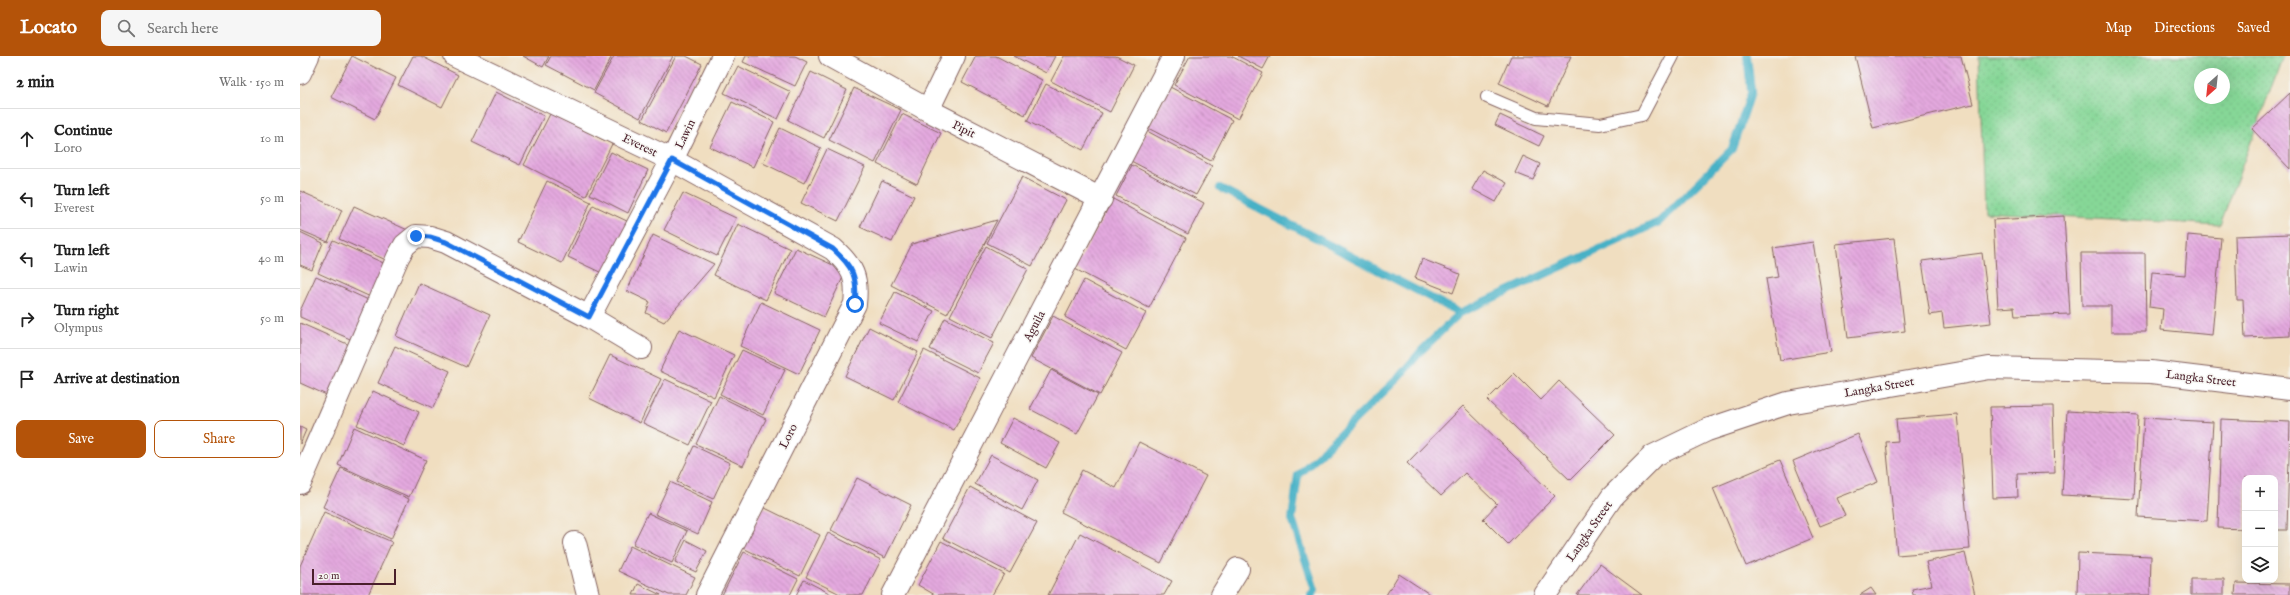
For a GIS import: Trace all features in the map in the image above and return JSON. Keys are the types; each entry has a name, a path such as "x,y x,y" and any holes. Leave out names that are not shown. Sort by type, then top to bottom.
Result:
{"street":[{"path":"300,73 308,56"},
{"name":"Everest","path":"455,56 672,160 833,249 846,260 854,274"},
{"name":"Lawin","path":"589,317 672,160 723,56"},
{"name":"Pipit","path":"830,56 928,110 1101,199"},
{"path":"928,110 954,56"},
{"name":"Aguila","path":"893,595 1101,199 1174,56"},
{"path":"300,483 398,257 405,245 416,236 430,237 446,242 589,317 641,348"},
{"name":"Loro","path":"707,595 855,304 857,288 854,274"},
{"name":"Langka Street","path":"1546,595 1612,497 1653,456 1707,430 1788,403 1989,368 2151,372 2290,389"},
{"path":"575,543 588,595"},
{"path":"1222,595 1238,569"}],"lane":[{"path":"1487,97 1536,118 1600,124 1607,123 1642,115 1673,56"}],"green space":[{"path":"1979,56 2283,56 2220,225 1984,212"}],"building":[{"path":"352,56 396,78 375,119 331,97"},
{"path":"413,56 421,56 458,75 442,107 398,85"},
{"path":"523,56 549,56 543,67"},
{"path":"551,56 612,56 594,90 546,65"},
{"path":"614,56 673,56 640,118 594,93"},
{"path":"676,56 686,56 702,64 666,133 642,120"},
{"path":"746,56 795,56 807,62 795,86 743,62"},
{"path":"976,56 996,56 1042,80 1025,115 962,82"},
{"path":"1014,56 1055,56 1046,73"},
{"path":"1064,56 1116,56 1134,65 1110,112 1051,81"},
{"path":"1190,56 1231,56 1263,73 1238,119 1174,85"},
{"path":"1238,56 1270,56 1263,69"},
{"path":"1511,56 1571,56 1548,106 1499,83"},
{"path":"1855,56 1961,56 1973,104 1873,128"},
{"path":"738,66 791,92 778,119 724,93"},
{"path":"811,72 847,90 824,138 788,120"},
{"path":"1046,84 1102,113 1083,150 1027,121"},
{"path":"1170,87 1232,120 1211,161 1148,128"},
{"path":"854,88 901,110 875,163 829,140"},
{"path":"496,92 544,116 520,165 472,142"},
{"path":"2290,93 2290,169 2252,129"},
{"path":"732,102 774,122 753,167 710,147"},
{"path":"550,114 612,144 586,196 524,165"},
{"path":"902,114 941,133 917,184 877,164"},
{"path":"1500,115 1544,136 1539,146 1495,125"},
{"path":"780,128 821,148 804,183 763,163"},
{"path":"1147,131 1212,166 1196,195 1131,161"},
{"path":"827,149 865,167 838,221 801,203"},
{"path":"611,152 648,170 628,213 590,194"},
{"path":"1523,156 1540,164 1533,180 1515,173"},
{"path":"1132,165 1204,203 1188,234 1116,196"},
{"path":"1483,170 1507,183 1496,202 1472,189"},
{"path":"1022,177 1066,200 1032,266 987,243"},
{"path":"547,181 591,202 562,263 518,242"},
{"path":"882,181 914,196 892,242 860,227"},
{"path":"300,191 342,210 328,242 300,230"},
{"path":"683,193 736,218 717,256 664,230"},
{"path":"1113,199 1186,238 1149,308 1075,269"},
{"path":"593,205 629,222 604,274 568,257"},
{"path":"354,206 410,231 395,264 339,239"},
{"path":"2064,216 2070,314 2015,316 2014,307 1998,308 1993,220"},
{"path":"997,220 947,314 891,285 912,244"},
{"path":"738,224 790,249 766,300 714,275"},
{"path":"300,232 323,243 312,270 300,265"},
{"path":"2290,234 2290,336 2245,338 2243,300 2237,300 2235,236"},
{"path":"653,235 714,264 664,322 646,313 650,302 627,291"},
{"path":"2188,235 2221,238 2212,335 2161,330 2163,309 2149,307 2152,272 2185,275"},
{"path":"1894,238 1905,331 1848,338 1836,244"},
{"path":"333,240 390,266 375,299 318,273"},
{"path":"1813,242 1831,352 1780,360 1766,279 1778,277 1773,248"},
{"path":"986,246 1028,269 992,338 950,316"},
{"path":"796,248 846,271 824,317 774,293"},
{"path":"1982,253 1991,323 1944,328 1942,313 1930,315 1922,261"},
{"path":"2081,253 2145,253 2146,332 2111,332 2111,306 2082,306"},
{"path":"1422,259 1460,274 1453,293 1415,278"},
{"path":"316,276 375,303 357,342 300,317 300,311"},
{"path":"1084,280 1146,313 1126,350 1065,317"},
{"path":"419,283 490,315 466,367 396,336"},
{"path":"895,292 934,311 918,342 879,323"},
{"path":"761,302 820,330 799,374 740,346"},
{"path":"1053,316 1122,353 1100,395 1031,358"},
{"path":"945,318 994,343 978,373 930,349"},
{"path":"300,323 354,347 331,397 300,383"},
{"path":"869,327 918,352 894,400 845,376"},
{"path":"679,329 734,355 714,397 660,371"},
{"path":"395,346 450,371 433,408 378,383"},
{"path":"742,350 785,370 763,415 720,394"},
{"path":"924,350 980,378 954,430 898,402"},
{"path":"610,355 661,379 640,423 589,398"},
{"path":"1051,370 1098,395 1077,434 1030,409"},
{"path":"1514,373 1541,400 1559,381 1615,435 1570,480 1487,400"},
{"path":"665,379 711,401 690,445 643,423"},
{"path":"373,391 419,412 404,446 357,425"},
{"path":"719,396 766,419 743,466 696,444"},
{"path":"1463,406 1555,496 1508,544 1483,519 1497,504 1465,473 1441,496 1407,463"},
{"path":"2053,406 2055,473 2017,474 2018,497 1993,498 1990,407"},
{"path":"2067,411 2138,415 2134,499 2062,495"},
{"path":"1957,414 1970,549 1897,555 1886,442 1898,441 1896,419"},
{"path":"1013,418 1060,443 1046,468 1000,443"},
{"path":"2144,418 2213,422 2207,521 2138,517"},
{"path":"2221,419 2290,422 2287,530 2278,530 2278,475 2242,475 2242,529 2218,528"},
{"path":"300,427 306,430 300,444"},
{"path":"354,427 426,460 409,497 338,465"},
{"path":"1858,434 1878,482 1837,498 1845,516 1820,526 1793,461"},
{"path":"1139,442 1206,476 1161,563 1061,512 1082,470 1116,488"},
{"path":"694,446 730,463 713,499 677,482"},
{"path":"991,455 1038,480 1022,510 975,484"},
{"path":"1780,460 1813,538 1746,566 1713,488"},
{"path":"341,468 409,499 391,539 323,507"},
{"path":"857,478 911,505 885,558 831,530"},
{"path":"670,482 712,502 698,534 655,514"},
{"path":"970,487 1037,523 1010,573 943,538"},
{"path":"763,507 820,535 800,576 743,548"},
{"path":"324,512 392,542 368,595 300,595 300,566"},
{"path":"648,513 687,531 672,563 633,544"},
{"path":"828,533 881,560 863,595 842,595 806,577"},
{"path":"1080,533 1172,581 1164,595 1048,595"},
{"path":"686,540 707,551 696,572 675,562"},
{"path":"941,541 1004,574 992,595 935,595 918,585"},
{"path":"630,546 695,577 686,595 669,595 618,571"},
{"path":"744,552 798,579 790,595 722,595"},
{"path":"1965,553 1975,595 1913,595 1912,589 1932,585 1926,562"},
{"path":"2078,553 2151,556 2150,595 2077,595"},
{"path":"1600,564 1642,595 1577,595"},
{"path":"1399,574 1431,595 1386,595"},
{"path":"2191,579 2224,579 2224,595 2191,595"},
{"path":"804,580 833,595 796,595"},
{"path":"2236,583 2290,584 2290,595 2235,595"},
{"path":"638,584 661,595 633,595"},
{"path":"1871,588 1876,595 1860,595"}],"waterway":[{"path":"1747,56 1751,90"},
{"path":"1311,595 1315,590 1292,519 1298,475 1399,377 1422,350 1460,313 1659,222 1732,149 1751,93"},
{"path":"1220,188 1460,313"}],"route":[{"path":"416,236 430,237 446,242 589,317 672,160 833,249 846,260 854,274 857,288 855,304"}]}
